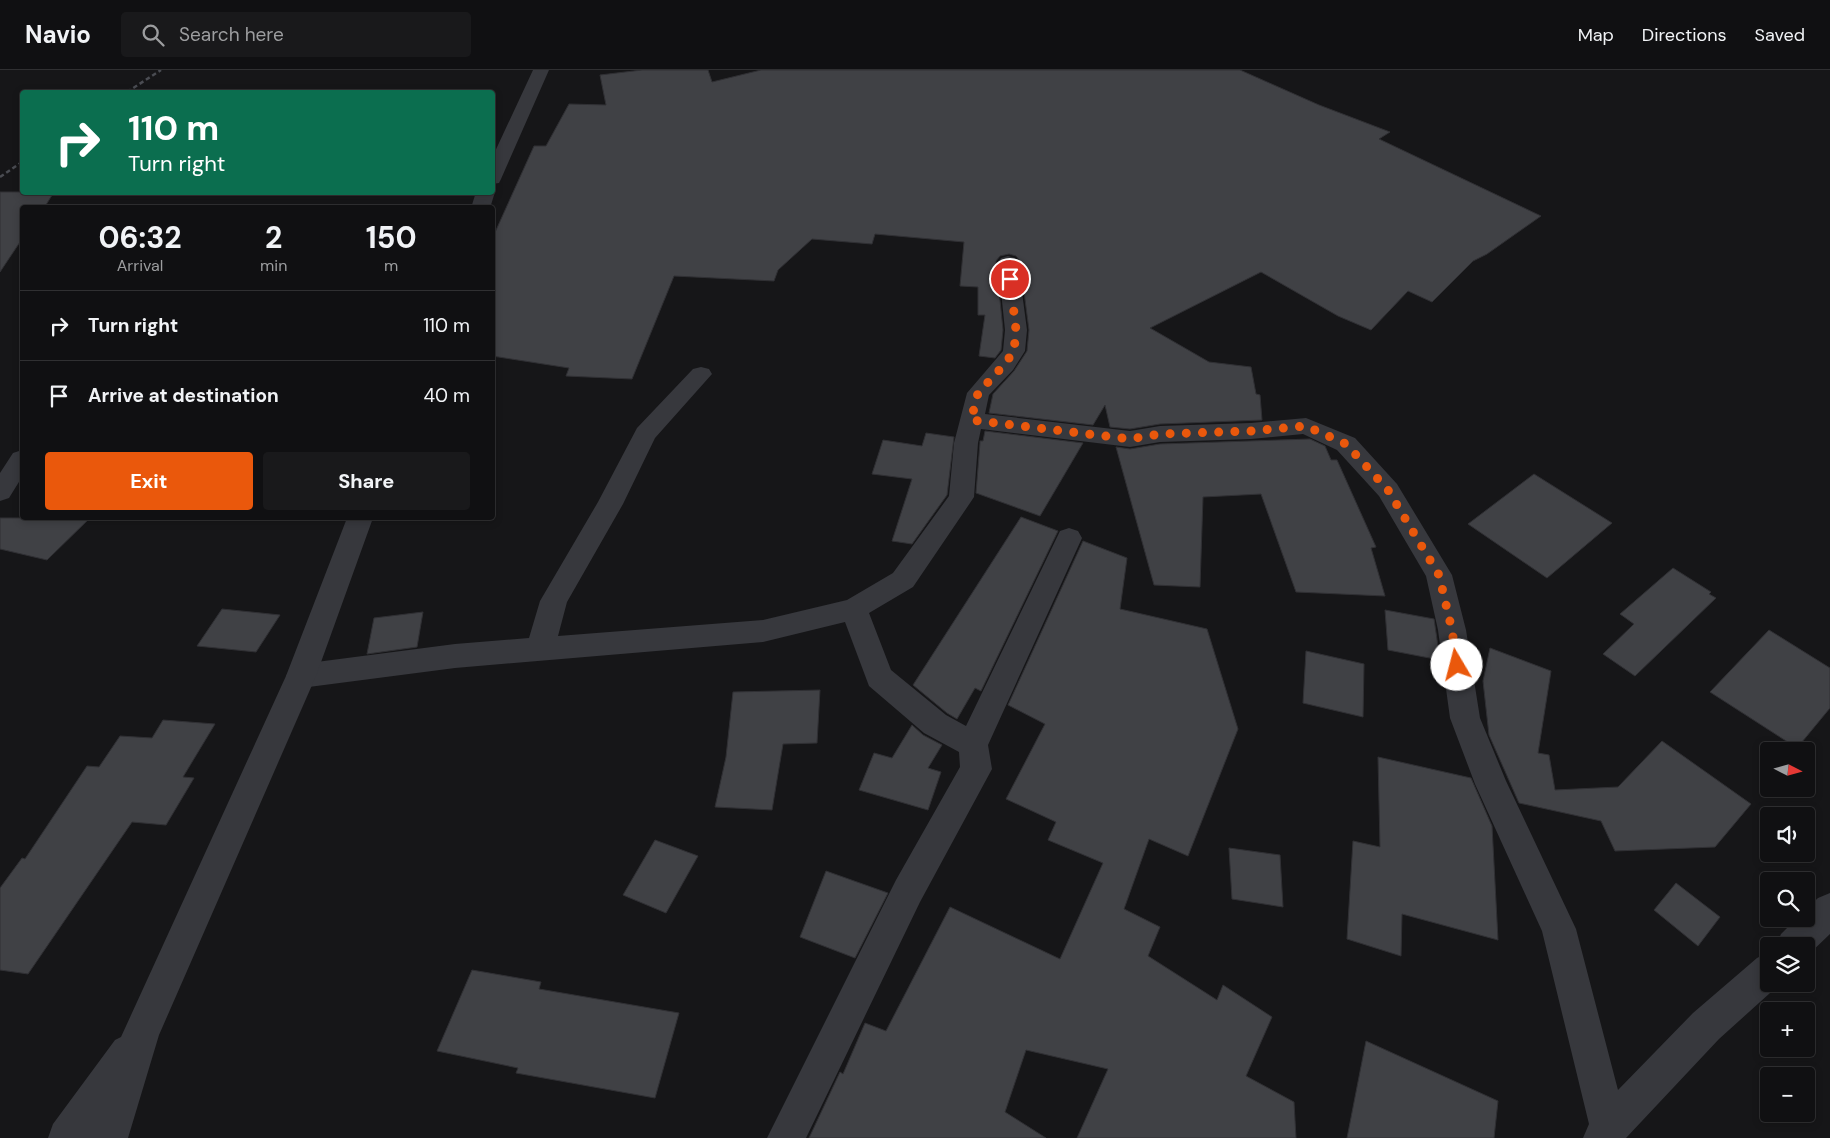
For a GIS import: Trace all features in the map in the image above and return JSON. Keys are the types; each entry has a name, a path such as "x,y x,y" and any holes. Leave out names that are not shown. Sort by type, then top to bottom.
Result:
{"street":[{"path":"495,172 541,70"},
{"path":"301,676 455,656 763,631 854,609 903,580 961,497 966,443 978,393 1004,365 1014,351 1016,330 1008,262"},
{"path":"540,649 554,601 610,504 646,434 701,374"},
{"path":"971,420 1130,439 1160,434 1251,431 1306,426 1346,444 1388,490 1439,575 1452,630 1465,718 1491,784 1559,929 1606,1133"},
{"path":"0,492 20,462"},
{"path":"109,1138 141,1033 301,676 359,520"},
{"path":"786,1138 908,892 976,769 973,746 1069,538"},
{"path":"854,609 879,677 935,724 973,746"},
{"path":"1802,937 1830,910"},
{"path":"1606,1133 1706,1026 1760,978"},
{"path":"67,1138 141,1033"}],"building":[{"path":"642,70 708,70 712,82 761,70 1240,70 1319,105 1390,132 1379,139 1541,216 1487,254 1473,261 1432,302 1408,291 1371,330 1338,316 1261,272 1150,328 1209,362 1251,367 1256,394 1260,395 1262,420 1160,424 1130,429 1110,427 1105,405 1093,425 989,413 993,394 1014,371 1027,351 1029,330 1020,261 1016,256 1009,254 1000,256 996,261 1003,330 1001,350 995,358 979,356 985,315 978,315 978,287 960,286 964,242 875,234 872,244 812,239 778,270 774,281 674,276 632,379 566,376 569,368 495,356 495,232 534,146 546,146 569,104 606,105 600,75"},
{"path":"0,192 20,192 20,195 52,195 46,205 20,205 20,242 0,272"},
{"path":"985,431 1083,443 1040,516 976,493 980,441 983,441"},
{"path":"926,433 954,437 947,495 912,544 892,541 912,479 872,474 883,440 922,446"},
{"path":"1310,439 1325,446 1331,460 1337,460 1376,547 1371,548 1385,596 1296,592 1261,494 1203,497 1200,587 1154,585 1116,447 1130,449 1160,444"},
{"path":"1534,474 1612,523 1547,578 1468,524"},
{"path":"1021,517 1058,531 981,691 975,688 957,719 913,685"},
{"path":"0,518 20,518 20,520 88,520 47,560 0,549"},
{"path":"1083,541 1127,558 1120,609 1207,629 1238,729 1188,856 1149,839 1124,909 1160,927 1148,956 1217,1000 1223,985 1272,1017 1246,1076 1294,1102 1296,1138 1077,1138 1108,1069 1026,1050 1005,1112 1046,1138 809,1138 840,1072 843,1074 865,1023 886,1031 950,907 1060,959 1103,863 1048,840 1056,822 1006,799 1045,724 1008,705"},
{"path":"1673,568 1711,592 1709,594 1716,598 1635,676 1603,654 1634,624 1620,614"},
{"path":"222,609 280,615 256,652 197,646"},
{"path":"1385,610 1434,619 1440,660 1388,650"},
{"path":"423,612 417,647 367,654 374,618"},
{"path":"1769,630 1830,668 1830,708 1802,742 1788,742 1710,692"},
{"path":"1490,648 1551,671 1538,753 1549,755 1555,790 1618,787 1662,741 1751,804 1715,847 1615,851 1601,821 1519,803 1489,735 1483,681"},
{"path":"1306,651 1364,664 1363,717 1303,703"},
{"path":"820,690 817,743 783,744 772,810 715,807 726,757 733,692"},
{"path":"163,720 215,724 183,777 194,778 166,825 132,822 28,974 0,970 0,888 22,858 25,859 87,766 99,767 120,736 152,738"},
{"path":"912,725 923,735 942,745 928,768 941,772 928,810 859,790 874,753 892,758"},
{"path":"1378,757 1471,778 1492,826 1498,940 1402,914 1401,956 1347,939 1353,841 1380,847"},
{"path":"655,840 698,856 666,913 623,895"},
{"path":"1229,848 1280,855 1283,907 1232,899"},
{"path":"826,871 888,893 855,958 800,937"},
{"path":"1676,883 1720,917 1698,946 1654,910"},
{"path":"472,970 541,982 539,989 679,1013 655,1098 516,1073 518,1068 437,1051"},
{"path":"1366,1041 1498,1101 1494,1138 1347,1138"}],"railway":[{"path":"130,90 161,70"},
{"path":"0,177 20,163"}],"route":[{"path":"1010,279 1016,330 1014,351 1004,365 978,393 971,420 1130,439 1160,434 1251,431 1306,426 1346,444 1388,490 1439,575 1452,630 1457,665"}]}
